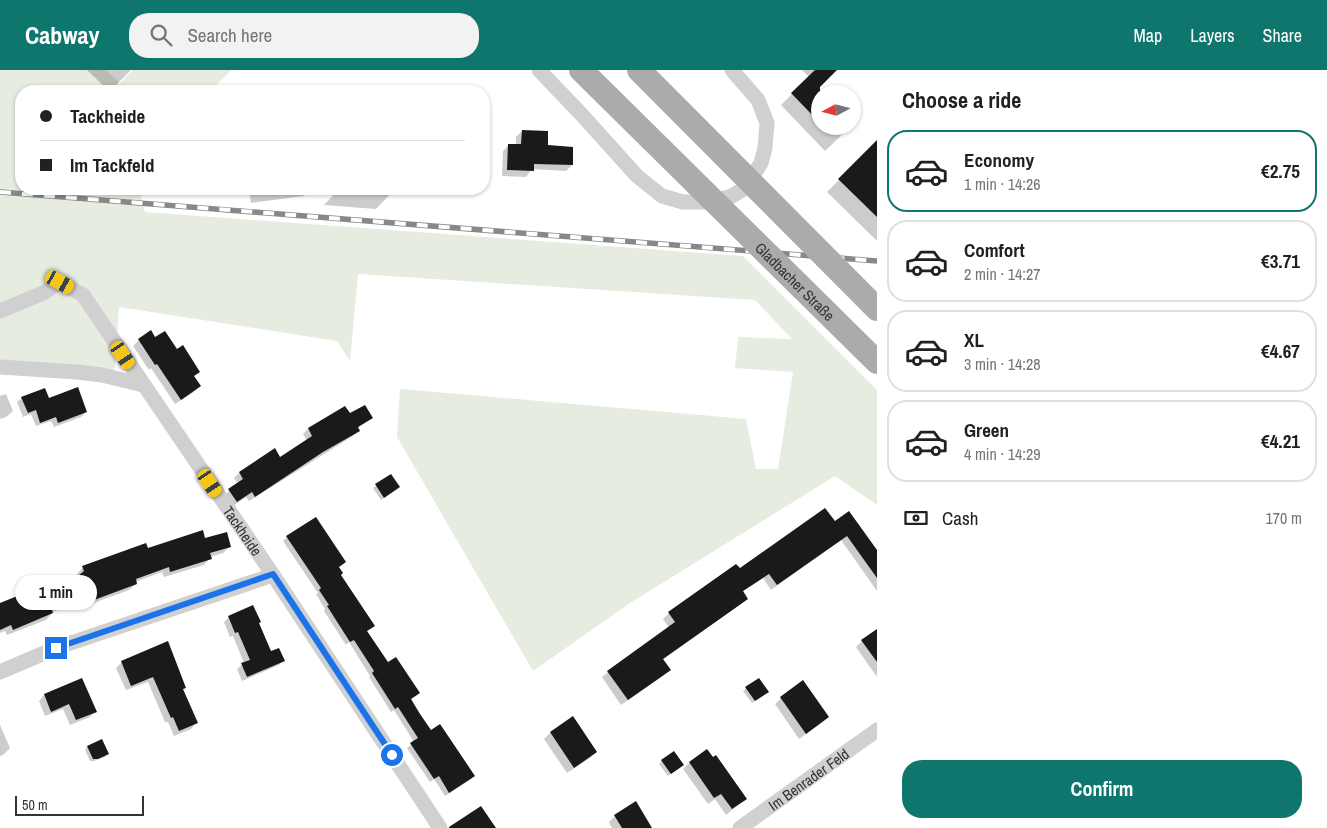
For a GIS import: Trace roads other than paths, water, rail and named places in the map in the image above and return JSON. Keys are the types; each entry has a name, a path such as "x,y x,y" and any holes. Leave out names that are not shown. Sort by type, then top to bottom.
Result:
{"main road":[{"name":"Gladbacher Straße","path":"581,70 877,362"},
{"path":"638,70 877,309"}],"street":[{"path":"539,70 637,176 662,196 683,202 708,202 732,196 745,188 761,163 765,148 767,123 758,100 732,70"},
{"name":"Tackheide","path":"0,311 43,293 60,282 83,295 273,574 440,828"},
{"path":"0,367 102,375 143,385"},
{"path":"0,672 56,648 273,574"},
{"name":"Im Benrader Feld","path":"740,828 877,730"}],"railway":[{"path":"0,192 15,193"},
{"path":"38,195 877,261"}]}
